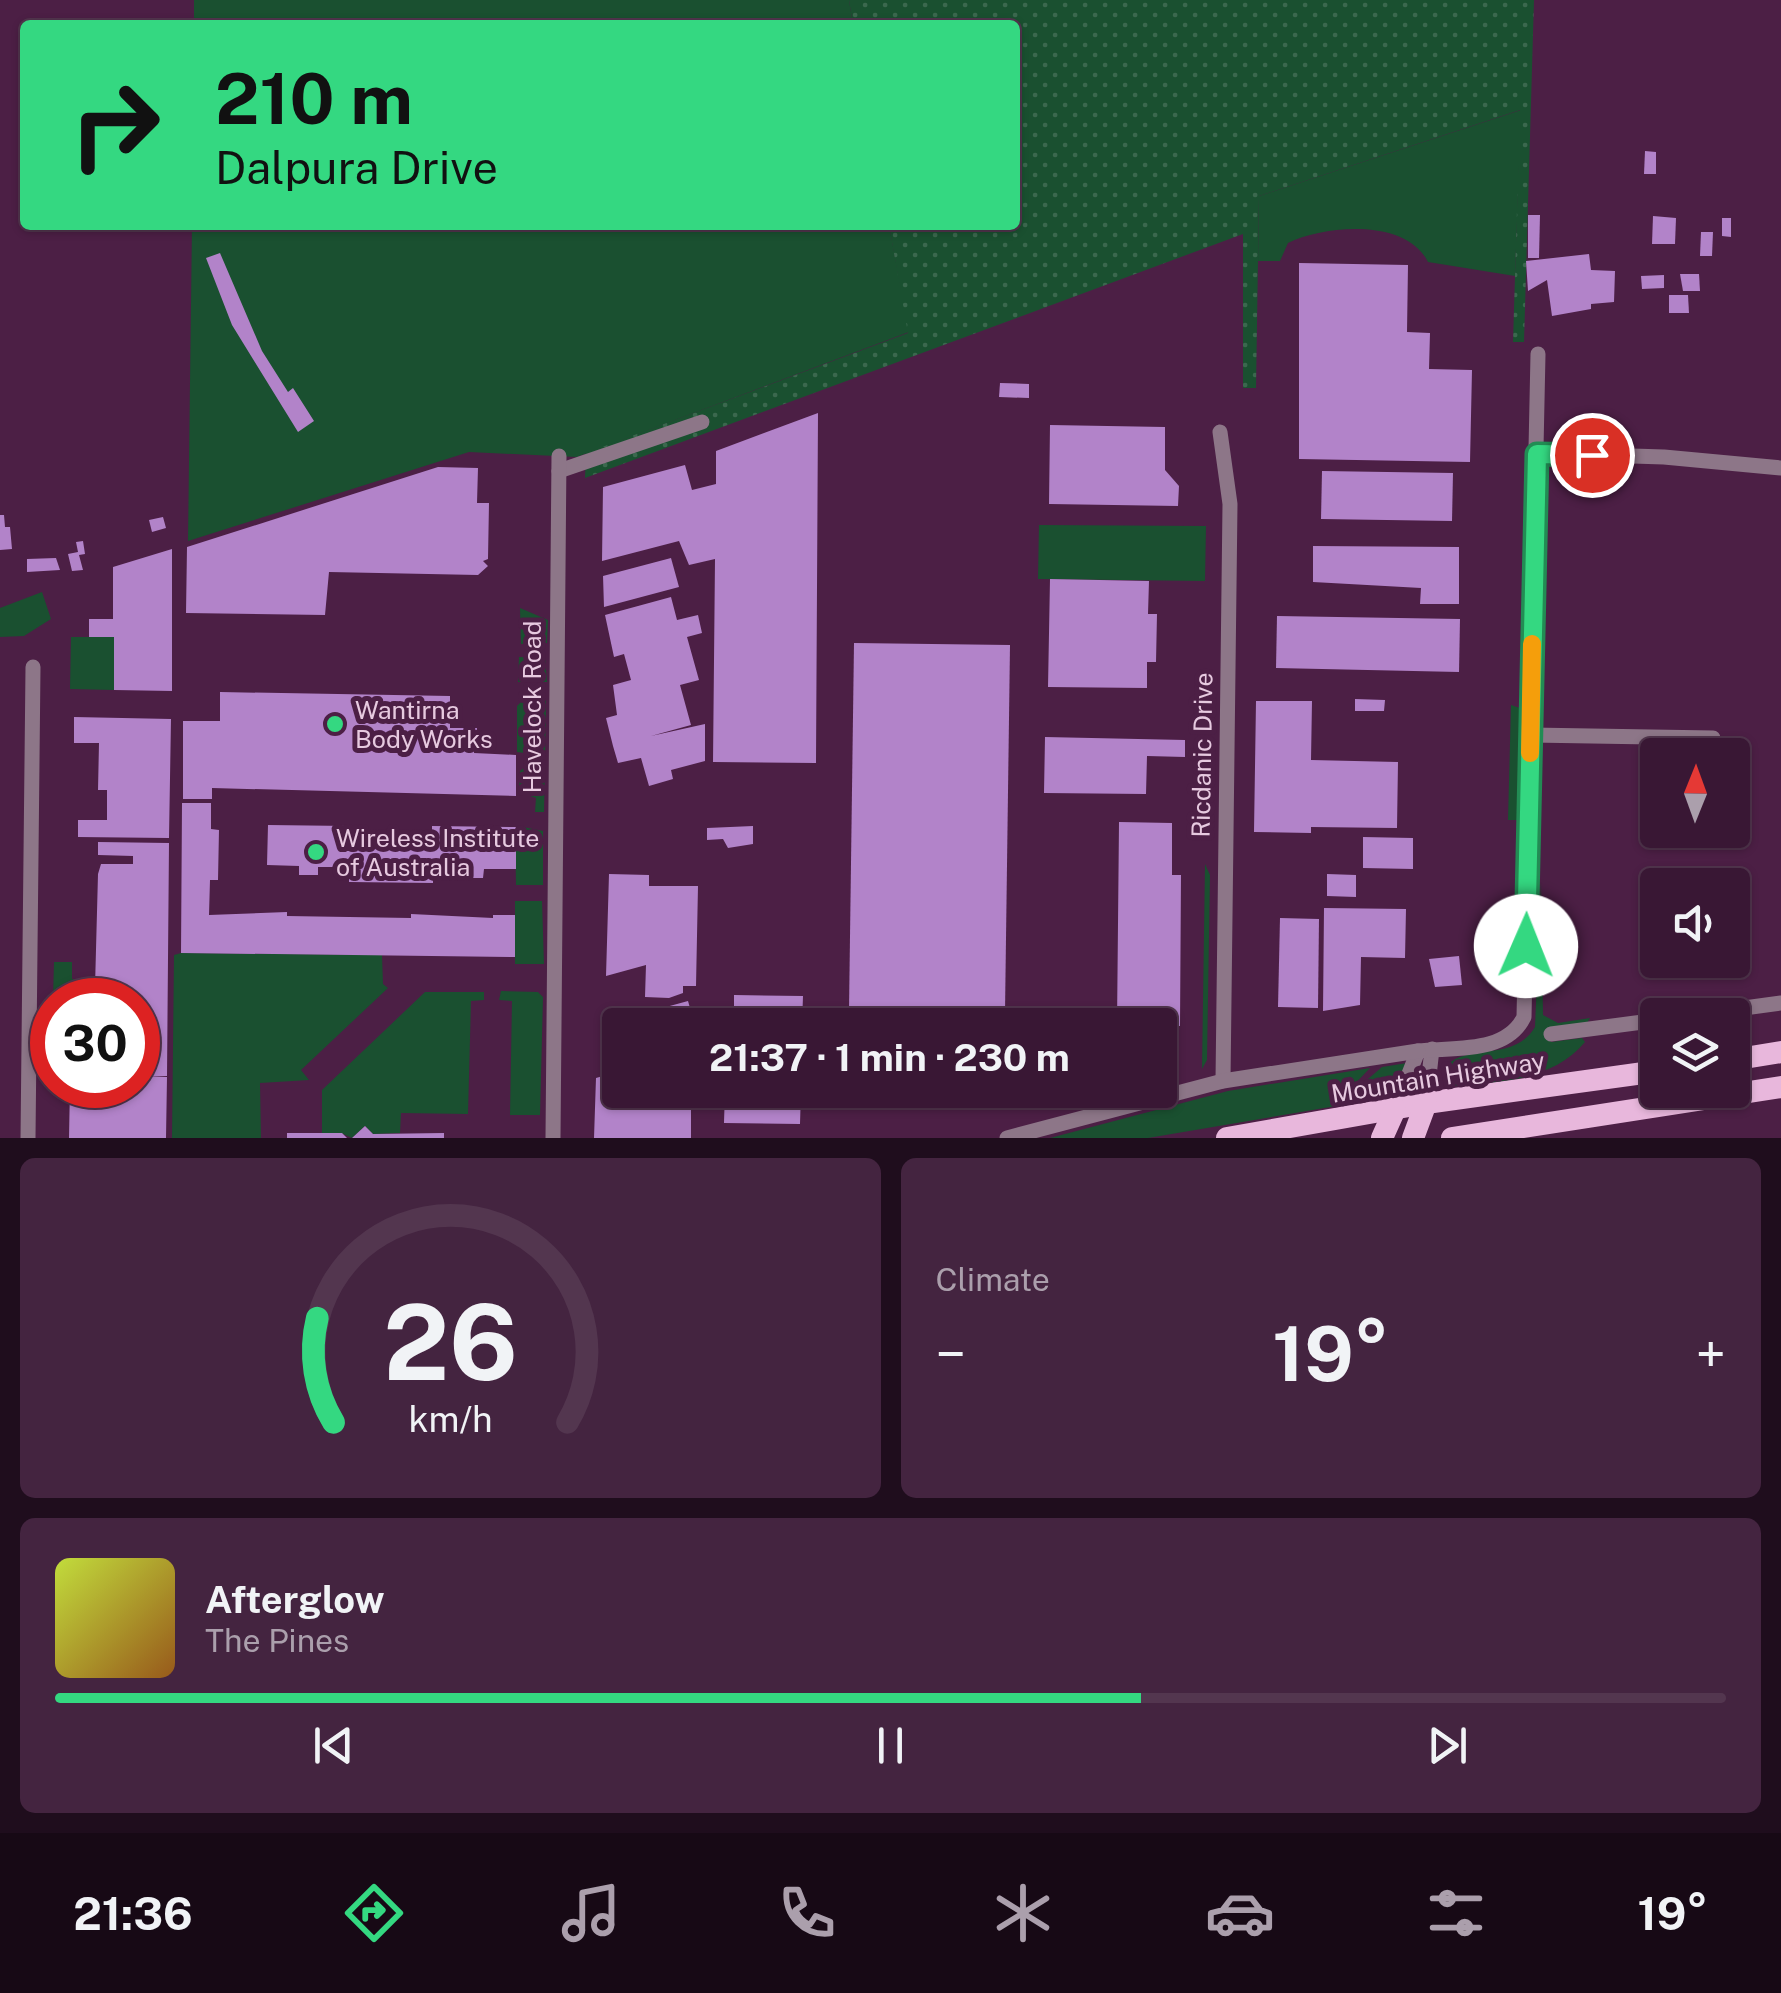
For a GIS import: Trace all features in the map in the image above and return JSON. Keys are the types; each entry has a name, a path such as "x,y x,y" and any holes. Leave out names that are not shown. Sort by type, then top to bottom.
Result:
{"main road":[{"path":"1750,1057 1781,1052"},
{"name":"Mountain Highway","path":"1226,1138 1426,1103 1640,1073"},
{"path":"1452,1138 1781,1087"},
{"path":"1413,1138 1426,1103"},
{"path":"1382,1138 1395,1109"},
{"path":"1520,1138 1597,1114"}],"street":[{"path":"1007,1138 1223,1081 1502,1040 1516,1032 1524,1017 1538,354"},
{"name":"Havelock Road","path":"552,1138 559,464 702,422"},
{"name":"Ricdanic Drive","path":"1220,432 1230,504 1223,1081"},
{"path":"1537,454 1701,459 1781,468"},
{"path":"28,1138 33,667"},
{"path":"1530,735 1713,738"},
{"path":"1750,1007 1781,1003"},
{"path":"1552,1034 1640,1022"},
{"path":"1425,1050 1426,1103"},
{"path":"1395,1109 1425,1050"}],"green space":[{"path":"194,0 849,0 852,20 194,20"},
{"path":"849,0 1534,0 1524,342 1513,342 1520,110 1259,196 1256,388 1243,388 1243,234 585,478 586,453 908,333 890,230 1020,230 1020,20 852,20"},
{"path":"1521,110 1515,276 1428,262 1402,238 1364,229 1304,237 1288,243 1280,261 1258,261 1259,196"},
{"path":"192,230 890,230 909,332 577,457 469,452 188,541"},
{"path":"1039,525 1206,526 1205,581 1038,579"},
{"path":"42,592 51,619 24,636 0,637 0,608"},
{"path":"520,608 548,620 547,643 521,644"},
{"path":"71,637 114,637 114,690 70,689"},
{"path":"519,657 545,658 547,682 518,682"},
{"path":"526,697 545,699 546,703 544,812 535,812 536,798 519,792 520,771 530,763 525,753 517,752 517,706"},
{"path":"1511,705 1520,708 1518,820 1508,820"},
{"path":"523,827 543,831 543,885 516,885 515,832 522,832"},
{"path":"1205,864 1210,875 1207,1060 1202,1069"},
{"path":"1541,882 1543,1015 1558,1023 1590,1018 1587,1023 1549,1029 1551,1042 1582,1038 1585,1042 1572,1055 1541,1072 1505,1081 1449,1086 1442,1070 1452,1061 1515,1045 1535,1027"},
{"path":"515,901 542,901 544,964 515,964"},
{"path":"174,955 382,955 383,984 388,988 301,1070 309,1080 260,1083 261,1138 172,1138"},
{"path":"54,962 72,962 72,978 54,978"},
{"path":"501,991 538,992 543,997 540,1115 510,1115 512,1001 499,1000"},
{"path":"425,992 484,992 484,1000 471,1001 468,1114 401,1113 400,1133 373,1134 365,1126 352,1138 341,1133 322,1133 322,1090"},
{"path":"1407,1063 1391,1094 1355,1102 1354,1091 1382,1067"},
{"path":"1370,1068 1348,1091 1348,1104 1148,1138 1050,1138 1164,1108 1177,1108 1177,1104 1228,1091"}],"building":[{"path":"1645,151 1656,152 1656,174 1644,174"},
{"path":"1528,215 1540,215 1539,258 1528,258"},
{"path":"1653,216 1676,218 1675,244 1652,244"},
{"path":"1722,218 1731,218 1731,237 1722,236"},
{"path":"1701,232 1713,232 1712,256 1700,256"},
{"path":"220,253 262,351 288,392 293,388 314,421 298,432 232,325 206,258"},
{"path":"1589,254 1591,270 1615,271 1614,302 1591,304 1591,309 1552,316 1547,280 1528,291 1526,261"},
{"path":"1299,263 1408,265 1407,332 1430,333 1429,369 1472,370 1470,462 1299,459"},
{"path":"1680,274 1699,274 1700,291 1683,291"},
{"path":"1664,275 1664,288 1642,289 1641,276"},
{"path":"1669,295 1688,295 1689,313 1669,313"},
{"path":"1000,383 1029,384 1029,398 999,397"},
{"path":"818,413 816,763 713,762 715,559 689,565 679,541 602,561 603,487 685,465 692,490 716,484 716,451"},
{"path":"1050,425 1165,427 1165,470 1179,486 1178,506 1049,504"},
{"path":"438,467 478,468 477,503 489,503 488,559 483,561 488,566 478,575 329,572 325,615 186,613 187,547"},
{"path":"1322,471 1453,473 1452,521 1321,519"},
{"path":"0,515 4,515 5,527 10,527 12,549 0,550"},
{"path":"163,517 166,528 152,532 149,520"},
{"path":"83,541 85,554 79,555 83,570 72,571 68,554 78,552 76,542"},
{"path":"1313,546 1459,547 1459,604 1420,604 1421,588 1313,582"},
{"path":"172,549 172,691 114,690 114,637 89,637 89,619 113,619 113,567"},
{"path":"56,558 60,570 27,572 27,559"},
{"path":"671,558 679,587 604,607 603,576"},
{"path":"1050,579 1149,581 1148,614 1157,614 1156,662 1147,662 1147,688 1048,687"},
{"path":"671,597 677,620 698,615 702,633 687,637 699,680 680,685 691,725 651,736 705,724 705,761 671,770 673,779 649,786 641,758 618,763 613,746 606,718 617,715 613,685 631,680 624,654 614,657 605,615"},
{"path":"1277,616 1460,619 1459,672 1276,668"},
{"path":"854,643 1010,645 1005,1008 849,1008"},
{"path":"220,692 450,696 450,728 477,728 474,753 516,755 516,796 212,788 212,799 183,799 183,721 220,721"},
{"path":"1355,699 1385,700 1384,711 1355,711"},
{"path":"1256,701 1312,701 1311,760 1398,762 1397,828 1311,827 1311,833 1254,832"},
{"path":"74,717 171,719 169,838 78,837 78,820 107,820 107,790 98,790 99,743 74,743"},
{"path":"1045,737 1185,740 1185,757 1147,756 1146,794 1044,793"},
{"path":"182,803 211,803 211,829 219,830 218,880 210,880 209,915 515,915 515,957 181,953"},
{"path":"1119,822 1172,823 1172,875 1181,875 1180,1026 1177,1008 1117,1008"},
{"path":"268,825 349,826 349,841 381,841 381,832 401,832 400,842 432,842 432,826 516,827 516,869 484,869 483,878 463,878 463,869 433,869 433,883 349,882 349,867 318,867 318,875 299,875 299,866 267,865"},
{"path":"753,826 753,844 728,848 723,839 707,840 707,828"},
{"path":"1363,837 1413,838 1413,869 1363,868"},
{"path":"98,842 169,843 167,1076 160,1076 160,978 95,978 101,864 133,864 133,856 98,855"},
{"path":"609,874 649,875 649,886 698,886 696,986 683,986 683,993 669,998 645,997 646,965 606,976"},
{"path":"1327,874 1356,875 1356,897 1327,896"},
{"path":"1324,908 1406,909 1405,958 1361,957 1360,1005 1323,1011"},
{"path":"1280,918 1319,919 1318,1008 1278,1007"},
{"path":"1459,956 1462,985 1435,987 1429,959"},
{"path":"734,995 803,996 803,1008 734,1008"},
{"path":"688,1001 690,1008 666,1008"},
{"path":"602,1076 602,1108 691,1108 691,1138 594,1138 596,1078"},
{"path":"160,1077 167,1077 166,1138 69,1138 70,1108 160,1108"},
{"path":"724,1108 800,1108 800,1124 724,1123"},
{"path":"365,1126 373,1134 444,1133 444,1138 352,1138"},
{"path":"287,1133 342,1133 347,1138 287,1138"}],"slow traffic":[{"path":"1530,753 1532,644"}],"place":[{"name":"Wantirna Body Works","path":"335,724"},
{"name":"Wireless Institute of Australia","path":"316,852"}],"route":[{"path":"1526,946 1537,454 1592,455"}]}
